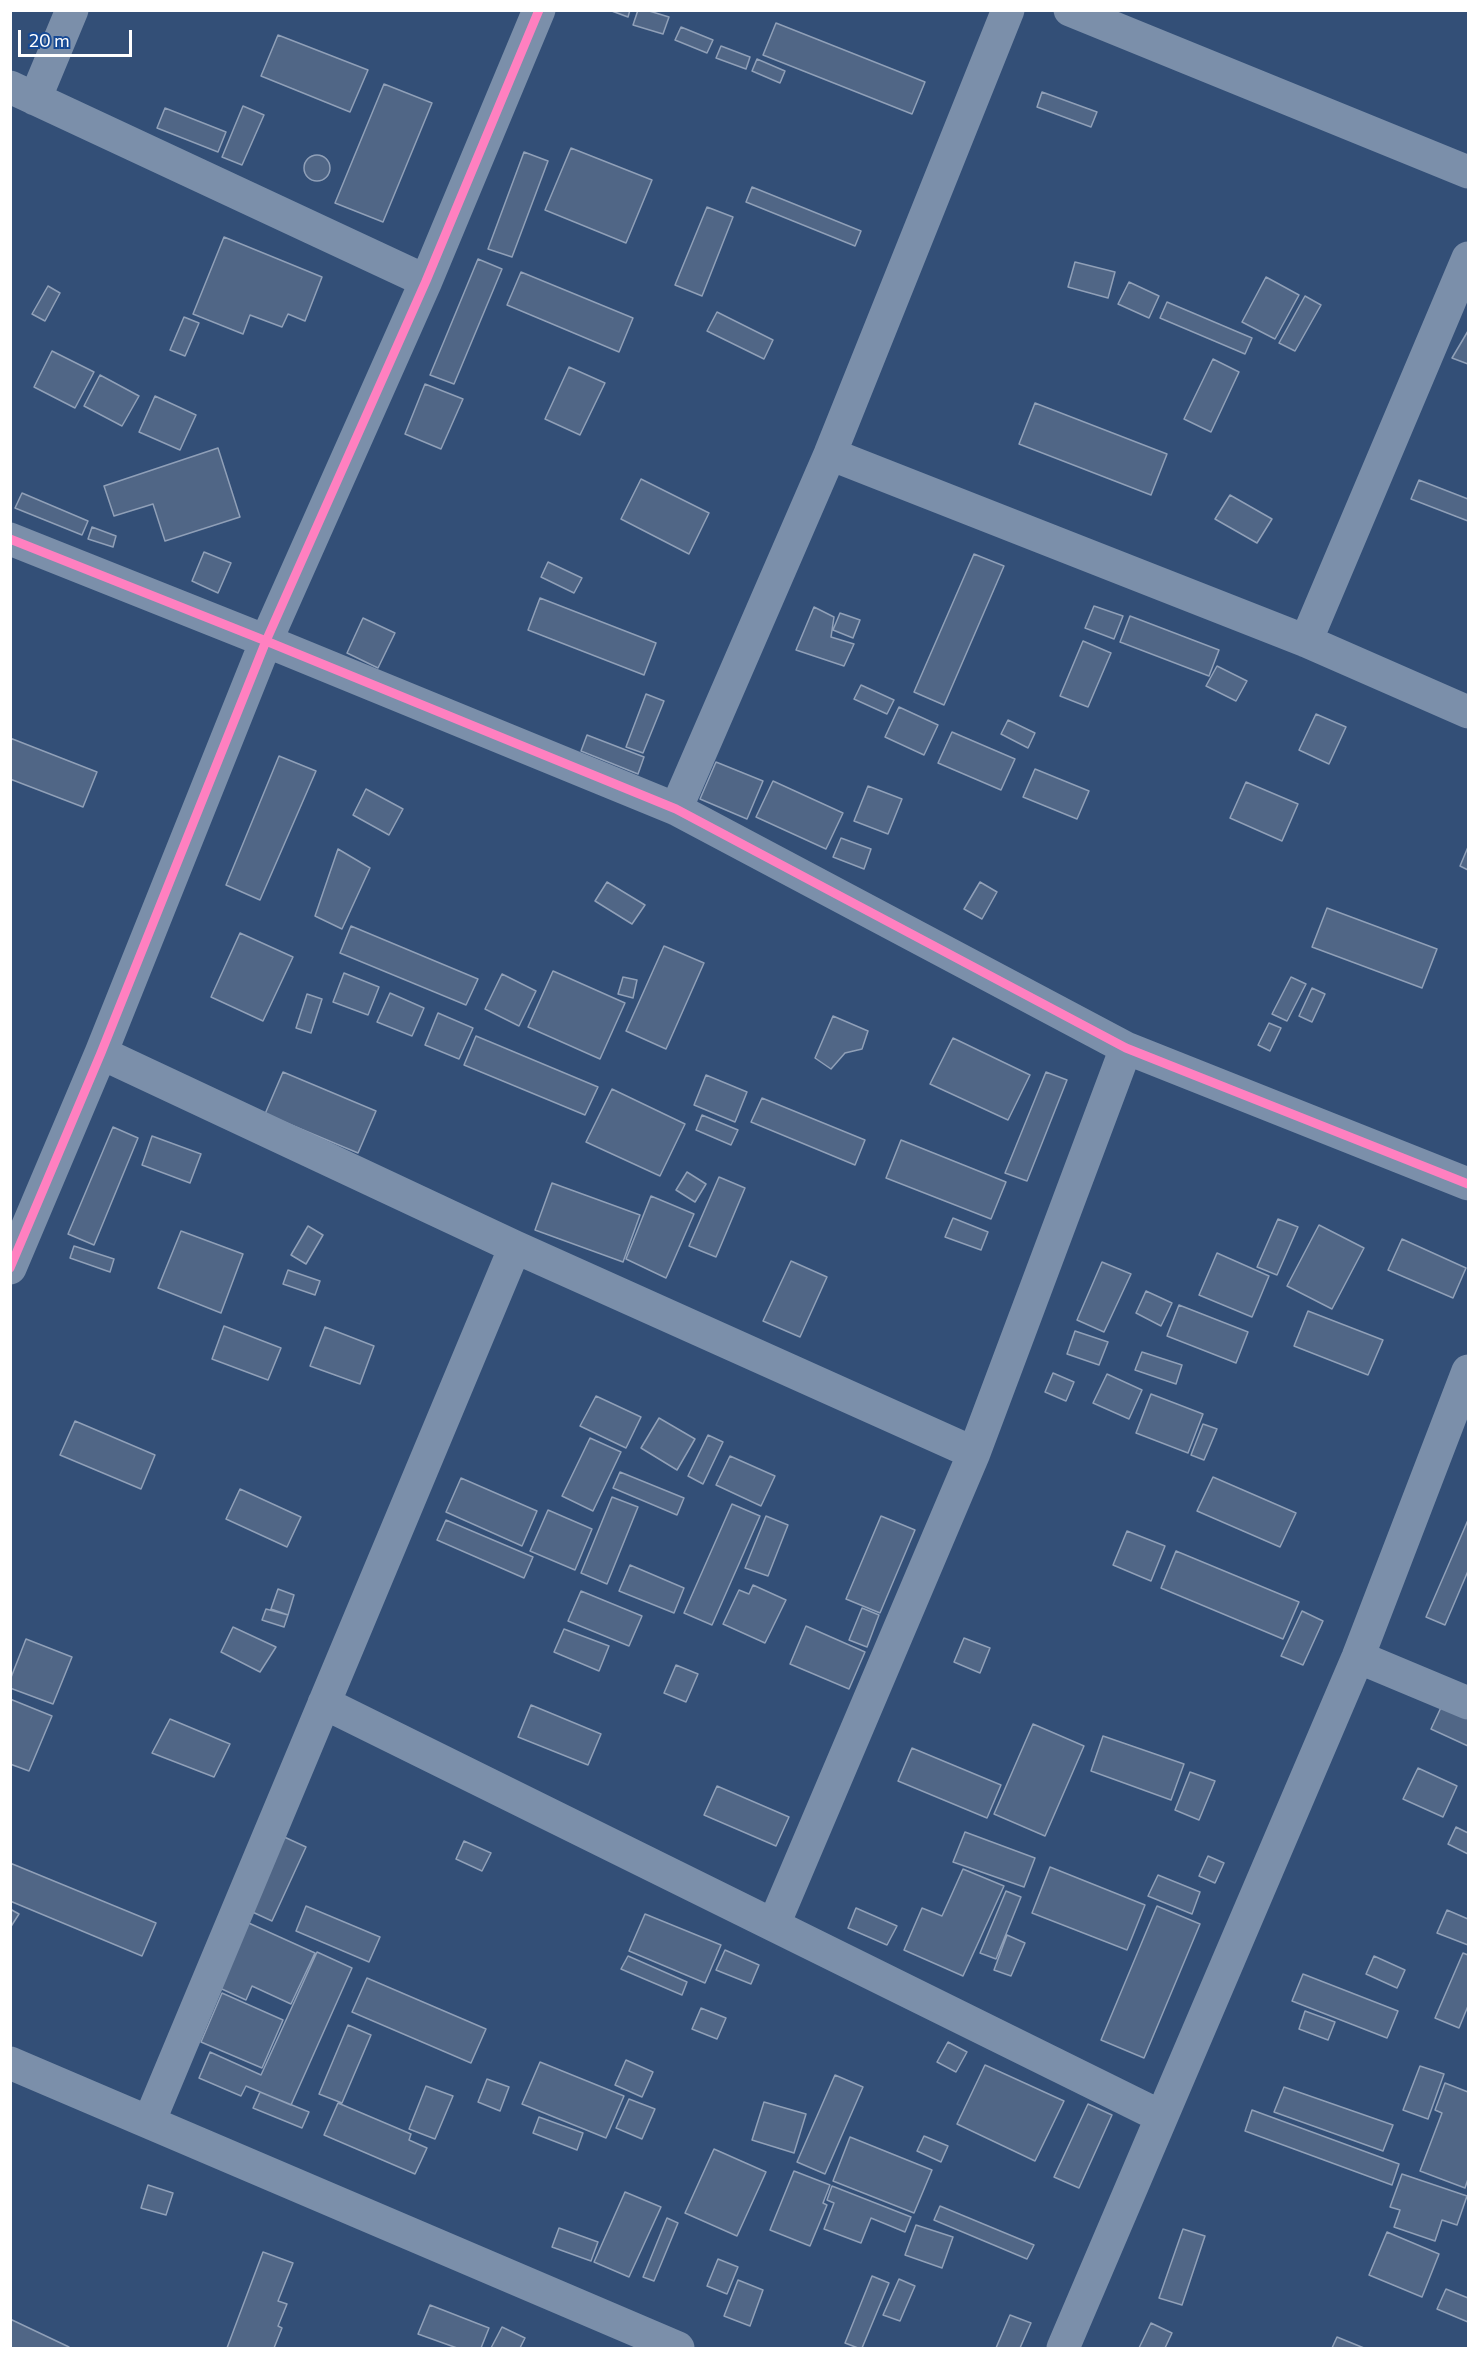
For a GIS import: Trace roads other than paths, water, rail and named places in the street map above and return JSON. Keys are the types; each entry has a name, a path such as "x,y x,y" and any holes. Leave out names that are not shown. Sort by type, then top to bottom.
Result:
{"street":[{"path":"72,10 23,93 426,281"},
{"path":"10,1268 101,1053 266,641 426,281 539,10"},
{"path":"676,809 830,454 1008,10"},
{"path":"1070,10 1468,172"},
{"path":"1306,641 1468,258"},
{"path":"830,454 1306,641 1468,712"},
{"path":"10,539 676,809 1126,1047 1468,1184"},
{"path":"774,1924 974,1453 1126,1047"},
{"path":"101,1053 514,1247 974,1453"},
{"path":"149,2122 514,1247"},
{"path":"1063,2349 1160,2116 1358,1657 1468,1371"},
{"path":"1358,1657 1468,1703"},
{"path":"324,1703 1160,2116"},
{"path":"10,2063 149,2122 620,2337 678,2349"}]}
